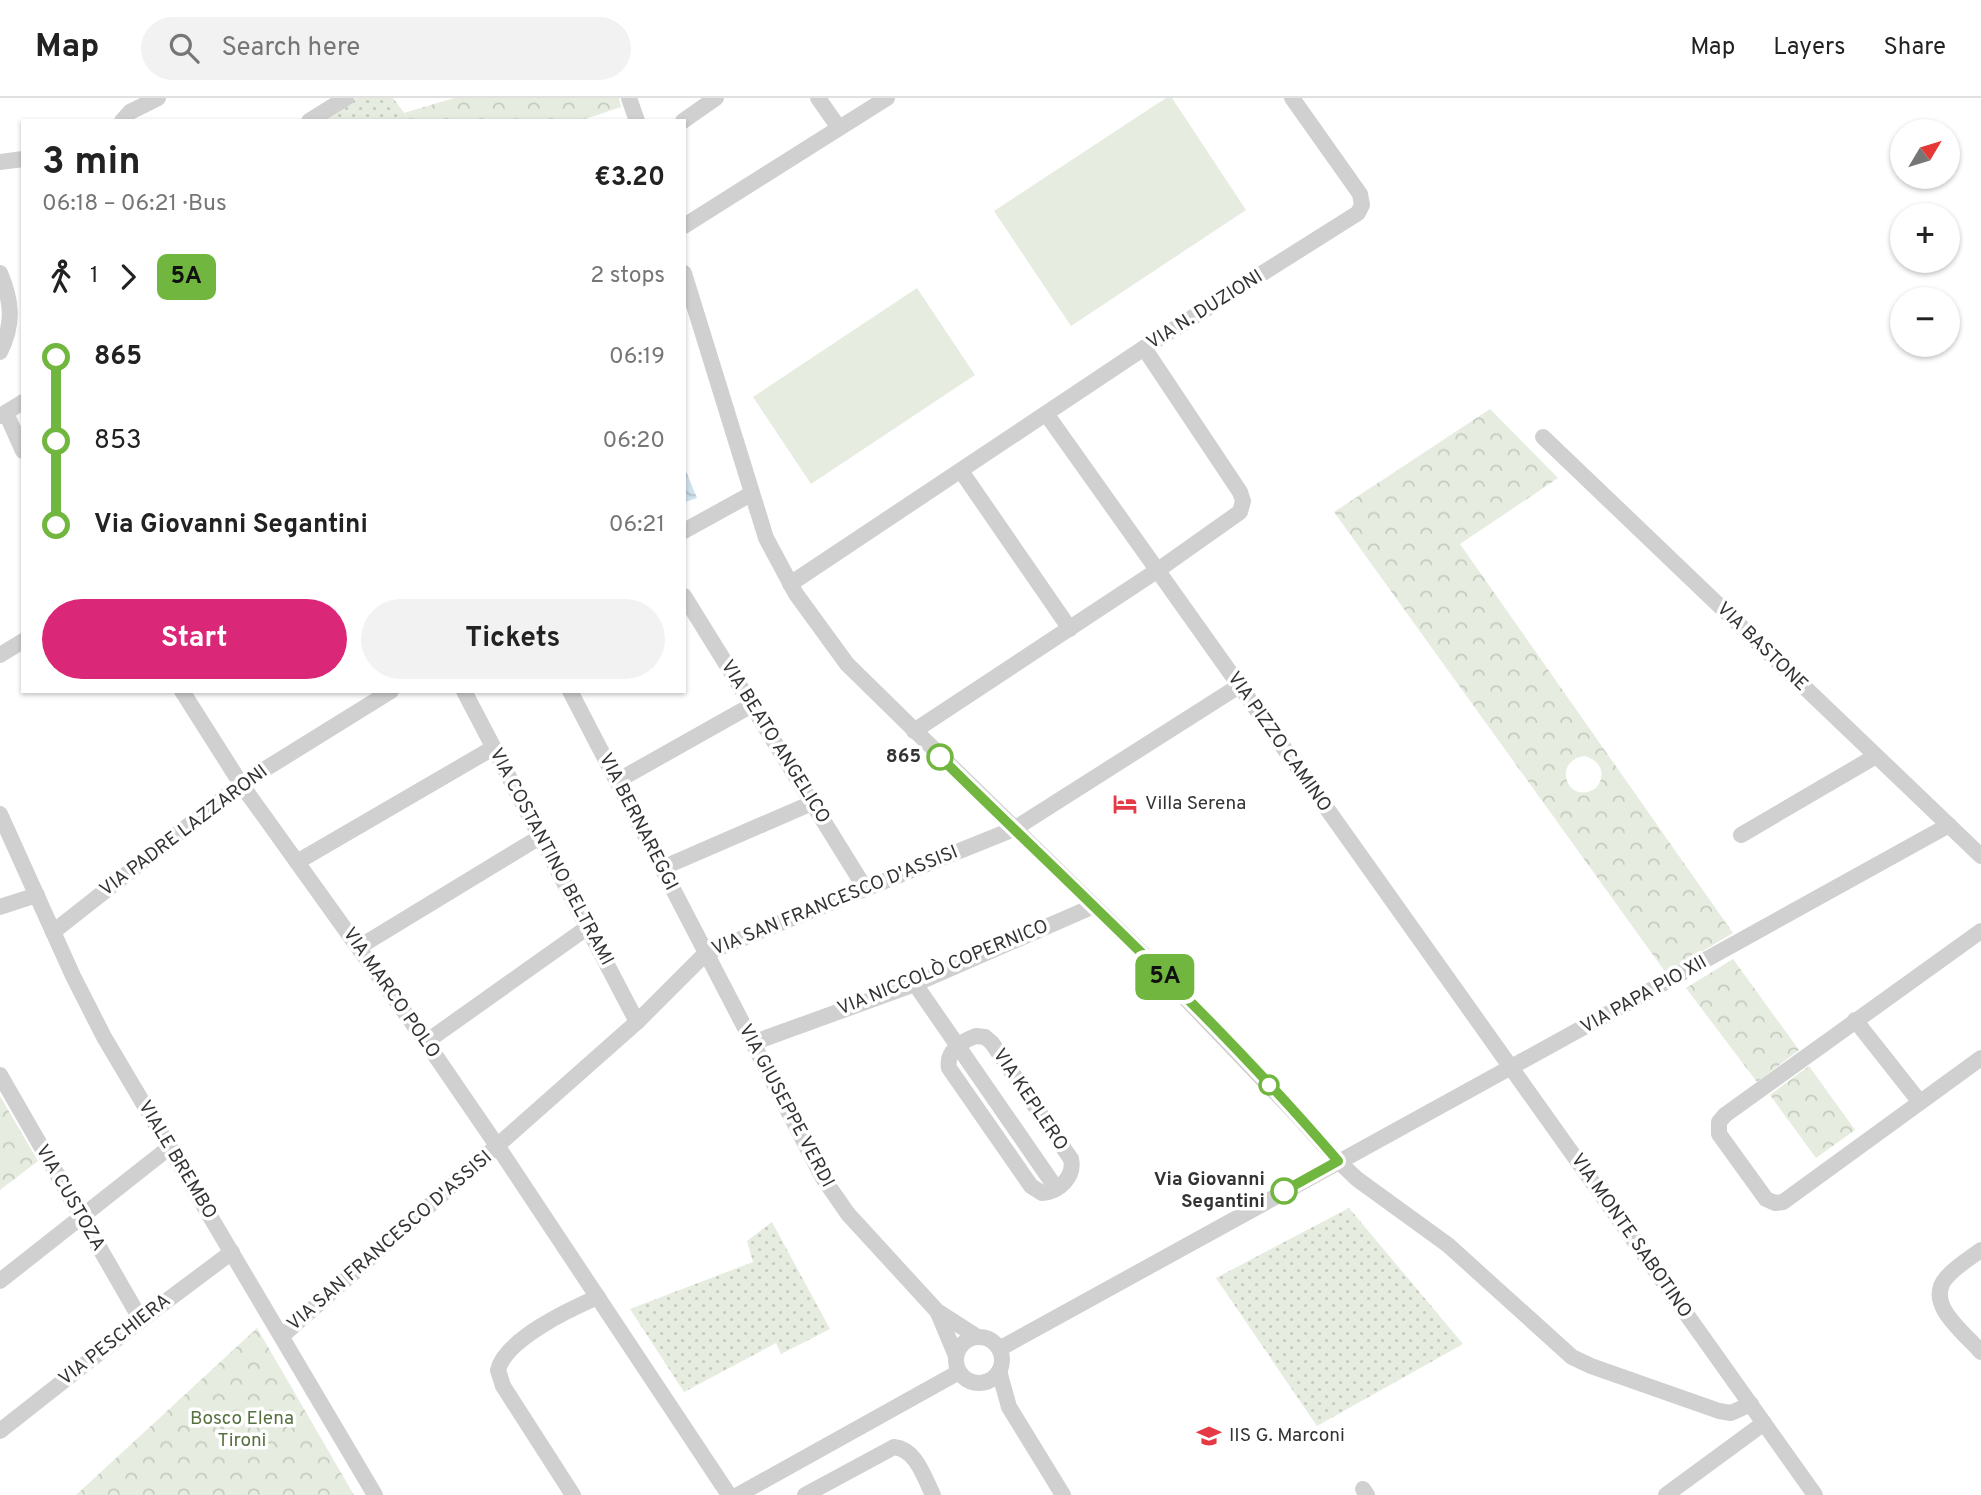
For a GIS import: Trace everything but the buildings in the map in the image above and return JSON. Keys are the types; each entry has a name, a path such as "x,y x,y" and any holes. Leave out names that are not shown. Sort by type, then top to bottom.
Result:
{"street":[{"path":"124,119 130,112 158,98"},
{"path":"312,119 346,98"},
{"path":"629,98 636,119"},
{"path":"686,119 716,98"},
{"path":"818,98 839,128"},
{"path":"686,225 887,98"},
{"name":"VIA N. DUZIONI","path":"790,584 1144,348 1354,216 1362,205 1360,194 1292,98"},
{"path":"0,162 21,159"},
{"path":"0,273 9,296 11,316 7,337 0,352"},
{"path":"686,279 751,494 770,546 790,584 838,653 1094,906 1338,1161 1374,1192 1443,1241 1557,1346 1577,1360 1719,1411 1736,1412 1751,1404"},
{"path":"914,731 1158,570 1240,512 1243,501 1240,492 1144,348"},
{"path":"21,403 3,414 21,447"},
{"name":"VIA PIZZO CAMINO","path":"1047,415 1511,1069"},
{"name":"VIA BASTONE","path":"1543,438 1981,856"},
{"path":"961,471 1070,629"},
{"path":"686,530 751,494"},
{"name":"VIA BEATO ANGELICO","path":"690,619 752,705 865,888"},
{"path":"0,656 21,642"},
{"name":"VIA SAN FRANCESCO D'ASSISI","path":"282,1336 637,1022 706,953 1014,829 1239,686"},
{"name":"VIA MARCO POLO","path":"183,693 241,784 359,947 498,1147 729,1495"},
{"name":"VIA PADRE LAZZARONI","path":"53,932 241,784 388,693"},
{"name":"VIA COSTANTINO BELTRAMI","path":"465,693 637,1022"},
{"name":"VIA BERNAREGGI","path":"571,693 706,953"},
{"path":"617,781 752,705"},
{"path":"297,862 493,748"},
{"path":"1741,835 1876,756"},
{"path":"663,868 812,803"},
{"name":"VIALE BREMBO","path":"0,814 97,1023 375,1495"},
{"name":"VIA PAPA PIO XII","path":"1338,1161 1511,1069 1949,825"},
{"path":"359,947 540,837"},
{"path":"0,907 37,895"},
{"name":"VIA NICCOLÒ COPERNICO","path":"752,1043 915,984 1094,906"},
{"path":"426,1042 588,927"},
{"path":"1981,931 1855,1020 1719,1122 1717,1128 1763,1196 1775,1203 1786,1201 1981,1058"},
{"name":"VIA GIUSEPPE VERDI","path":"706,953 831,1191 848,1214 937,1311 976,1336"},
{"name":"VIA KEPLERO","path":"915,984 1056,1188 1070,1176 1071,1159 992,1043 985,1037 976,1036 958,1046"},
{"path":"1855,1020 1919,1101"},
{"name":"VIA MONTE SABOTINO","path":"1511,1069 1815,1495"},
{"name":"VIA CUSTOZA","path":"0,1075 141,1320"},
{"path":"0,1281 170,1147"},
{"path":"999,1349 1338,1161"},
{"path":"1981,1250 1947,1277 1939,1298 1942,1307 1981,1352"},
{"name":"VIA PESCHIERA","path":"1,1429 232,1252"},
{"path":"573,1495 503,1386 498,1370 505,1356 544,1322 598,1297"},
{"name":"VIA GIUSEPPE VERDI","path":"937,1311 957,1364"},
{"path":"738,1495 957,1364 962,1343 976,1336 987,1338 999,1349 1002,1356 999,1371 1009,1407 1063,1495"},
{"path":"957,1364 971,1382 987,1381 999,1371"},
{"path":"979,1383 1009,1407"},
{"path":"1666,1495 1764,1423"},
{"path":"805,1495 888,1449 897,1447 905,1449 911,1455 933,1495"}],"green space":[{"path":"356,98 393,98 409,119 322,119"},
{"path":"454,98 619,98 621,107 585,119 408,119 404,113"},
{"path":"1166,98 1172,98 1246,210 1071,326 994,211"},
{"path":"917,288 975,375 811,484 753,397"},
{"path":"1490,409 1558,478 1460,544 1733,933 1666,973 1334,512","holes":["1585,756 1591,758 1601,769 1599,783 1596,788 1577,792 1567,781 1568,765 1575,759"]},
{"path":"1733,959 1799,1050 1757,1082 1686,988"},
{"path":"1809,1066 1855,1130 1816,1158 1770,1095"},
{"path":"0,1096 38,1161 0,1190"},
{"path":"1349,1208 1463,1344 1317,1426 1216,1278"},
{"path":"772,1222 830,1329 781,1354 776,1343 684,1392 630,1309 753,1262 747,1241"},
{"name":"Bosco Elena Tironi","path":"257,1328 354,1495 76,1495"}],"water":[{"path":"686,471 697,498 686,502"}],"bus line":[{"name":"5A","path":"940,757 1166,978 1338,1161 1284,1191"}],"place":[{"name":"865","path":"940,757"},
{"name":"Villa Serena","path":"1125,804"},
{"name":"Via Giovanni Segantini","path":"1284,1191"},
{"name":"IIS G. Marconi","path":"1209,1436"}]}
